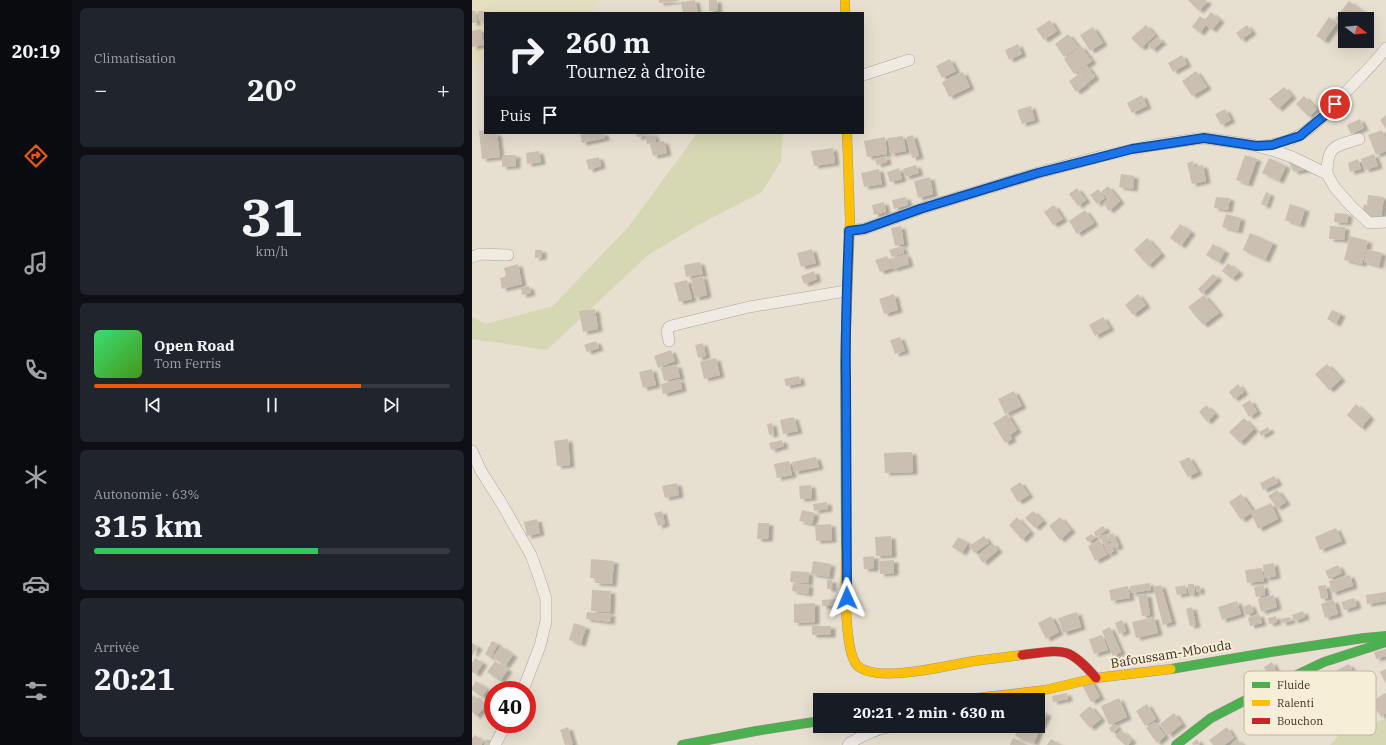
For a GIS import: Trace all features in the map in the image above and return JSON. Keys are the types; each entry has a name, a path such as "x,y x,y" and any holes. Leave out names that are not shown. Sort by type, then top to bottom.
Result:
{"main road":[{"path":"845,0 845,12"},
{"path":"847,134 849,231 845,347 847,611 849,648 854,659 857,665 871,672 905,673 990,659 1058,651 1068,652 1075,655 1096,678"},
{"name":"Bafoussam-Mbouda","path":"1020,693 1045,690 1096,678 1174,669 1278,651 1386,636"},
{"path":"1305,671 1324,662 1386,642"},
{"path":"1176,745 1211,718 1244,701"},
{"path":"682,745 813,722"}],"street":[{"path":"1257,146 1272,145 1286,141 1300,136 1311,128 1325,115 1386,48"},
{"path":"864,75 909,60"},
{"path":"849,231 864,229 920,209 1038,173 1132,149 1204,138 1257,146 1292,157 1327,174"},
{"path":"1359,139 1336,146 1329,153 1327,174 1335,188 1369,223 1386,222"},
{"path":"472,257 480,254 508,255"},
{"path":"669,341 667,331 669,327 675,325 749,307 846,291"},
{"path":"472,451 480,471 502,504 531,555 546,599 546,621 540,646 526,681"},
{"path":"1038,693 1045,690"},
{"path":"495,745 501,733"},
{"path":"848,745 867,733"}],"shaded area":[{"path":"472,0 600,0 591,12 484,12 484,60 472,66"}],"green space":[{"path":"695,134 783,134 781,161 762,192 698,225 648,255 547,350 472,339 472,317 486,324 553,306 629,226 693,139"},
{"path":"1386,719 1386,745 1330,745 1339,735 1376,735 1376,722"}],"building":[{"path":"659,0 678,0 678,1 659,3"},
{"path":"695,0 698,12 683,12 681,2"},
{"path":"709,0 717,0 718,11 709,11"},
{"path":"1188,0 1206,0 1207,2 1199,11"},
{"path":"1349,1 1363,12 1340,12"},
{"path":"472,11 476,11 476,23 472,23"},
{"path":"478,11 484,11 484,21 479,21"},
{"path":"1211,12 1220,20 1212,30 1206,25 1200,33 1192,27 1200,16 1205,20"},
{"path":"1329,17 1337,23 1324,41 1316,36"},
{"path":"1050,20 1057,31 1044,40 1036,29"},
{"path":"1146,25 1155,35 1141,48 1131,38"},
{"path":"1247,25 1252,32 1241,40 1236,33"},
{"path":"1093,27 1103,43 1090,51 1080,35"},
{"path":"481,29 484,45 472,47 472,31"},
{"path":"1068,34 1078,47 1064,57 1055,44"},
{"path":"1157,37 1162,42 1152,50 1148,45"},
{"path":"1018,44 1022,54 1009,60 1005,50"},
{"path":"1081,46 1092,61 1074,74 1064,59"},
{"path":"1182,55 1187,64 1173,72 1168,63"},
{"path":"950,59 956,71 942,78 936,66"},
{"path":"1087,66 1095,77 1086,84 1078,72"},
{"path":"1196,71 1207,87 1192,96 1182,81"},
{"path":"963,72 970,87 949,97 942,82"},
{"path":"1079,74 1086,85 1076,92 1069,81"},
{"path":"1284,87 1292,96 1278,109 1269,99"},
{"path":"1142,95 1147,106 1132,113 1127,103"},
{"path":"1304,96 1317,109 1309,117 1296,104"},
{"path":"1031,106 1035,120 1022,124 1017,110"},
{"path":"1225,109 1231,120 1221,125 1215,114"},
{"path":"1386,115 1386,129 1380,120"},
{"path":"1360,119 1364,128 1351,134 1347,125"},
{"path":"484,130 484,134 497,134 500,157 482,159 479,131"},
{"path":"1382,130 1386,138 1386,151 1376,155 1368,135"},
{"path":"580,134 604,134 605,138 582,143"},
{"path":"636,134 654,134 637,137"},
{"path":"654,135 656,142 647,144 646,137"},
{"path":"913,135 919,156 912,158 906,137"},
{"path":"903,136 906,151 890,154 888,138"},
{"path":"885,137 887,154 867,157 864,141"},
{"path":"664,141 667,153 653,156 650,144"},
{"path":"833,148 835,163 814,166 811,151"},
{"path":"539,151 541,162 527,164 526,153"},
{"path":"1374,154 1378,166 1365,170 1361,159"},
{"path":"502,155 516,155 516,166 502,167"},
{"path":"1245,155 1257,159 1248,184 1236,180"},
{"path":"886,156 887,162 877,165 875,160"},
{"path":"599,157 601,166 589,170 586,160"},
{"path":"1269,158 1286,166 1279,181 1262,173"},
{"path":"1287,159 1309,169 1294,172"},
{"path":"1358,159 1361,169 1350,172 1348,163"},
{"path":"1193,161 1194,167 1203,165 1206,181 1192,184 1187,163"},
{"path":"916,165 919,173 905,177 903,169"},
{"path":"899,168 902,179 890,182 887,172"},
{"path":"879,169 882,184 864,187 861,173"},
{"path":"1121,174 1134,176 1133,189 1119,187"},
{"path":"930,177 933,194 918,198 914,181"},
{"path":"1108,186 1120,201 1109,211 1103,203 1108,199 1102,191"},
{"path":"1077,188 1086,200 1078,206 1069,194"},
{"path":"1098,189 1105,198 1097,204 1090,195"},
{"path":"1266,192 1270,194 1266,206 1261,204"},
{"path":"1368,195 1384,197 1381,218 1362,215 1364,204 1367,205"},
{"path":"906,197 908,205 894,209 892,200"},
{"path":"1216,197 1230,198 1228,210 1214,208"},
{"path":"884,202 886,212 874,215 872,205"},
{"path":"1290,204 1305,209 1300,225 1285,220"},
{"path":"1054,205 1063,219 1053,225 1044,212"},
{"path":"1085,210 1094,223 1077,234 1069,221"},
{"path":"1335,213 1348,214 1347,223 1334,222"},
{"path":"1226,214 1241,218 1238,231 1222,227"},
{"path":"1180,224 1191,232 1181,246 1170,238"},
{"path":"901,226 904,244 895,246 891,228"},
{"path":"1330,226 1345,227 1344,240 1329,239"},
{"path":"1250,233 1273,243 1265,260 1243,250"},
{"path":"1350,236 1368,241 1362,264 1344,260"},
{"path":"1147,238 1161,254 1148,266 1134,250"},
{"path":"1213,244 1225,251 1219,262 1206,255"},
{"path":"902,246 904,253 892,257 889,250"},
{"path":"812,249 816,263 801,267 797,253"},
{"path":"1367,249 1382,253 1379,266 1364,262"},
{"path":"535,250 542,250 542,257 535,258"},
{"path":"906,254 909,264 893,269 890,259"},
{"path":"887,256 892,268 880,272 875,260"},
{"path":"700,262 703,274 686,277 684,265"},
{"path":"1228,263 1239,272 1232,279 1222,271"},
{"path":"518,264 522,284 502,289 500,278 506,276 504,268"},
{"path":"814,271 817,279 804,284 801,276"},
{"path":"1213,274 1218,278 1202,294 1198,289"},
{"path":"703,276 707,295 695,298 691,279"},
{"path":"687,280 692,299 679,302 674,283"},
{"path":"529,286 531,293 522,295 521,288"},
{"path":"894,294 898,310 884,314 879,299"},
{"path":"1138,294 1146,305 1133,315 1125,305"},
{"path":"1204,295 1219,313 1203,325 1188,307"},
{"path":"595,309 598,329 583,332 579,311"},
{"path":"1332,310 1341,314 1336,324 1327,319"},
{"path":"1103,317 1110,328 1095,336 1089,325"},
{"path":"900,337 905,351 895,354 890,340"},
{"path":"596,341 599,348 587,352 584,345"},
{"path":"703,343 706,356 698,358 695,345"},
{"path":"671,350 675,361 658,368 654,356"},
{"path":"716,358 720,375 704,379 700,362"},
{"path":"1327,364 1341,379 1329,390 1315,374"},
{"path":"677,365 680,377 664,381 661,368"},
{"path":"652,369 656,385 643,388 639,372"},
{"path":"799,376 801,383 786,386 784,379"},
{"path":"680,379 682,389 663,394 661,384"},
{"path":"1238,384 1244,392 1234,399 1229,392"},
{"path":"1014,391 1022,406 1005,414 998,399"},
{"path":"1250,400 1257,412 1249,417 1242,405"},
{"path":"1356,404 1370,417 1361,428 1347,415"},
{"path":"1206,405 1215,414 1207,422 1199,412"},
{"path":"1007,414 1017,430 1010,435 1012,439 1005,443 993,423"},
{"path":"794,417 798,431 783,434 780,420"},
{"path":"1244,418 1254,429 1240,443 1229,432"},
{"path":"772,423 774,434 769,435 767,424"},
{"path":"1268,427 1270,431 1261,436 1259,432"},
{"path":"568,439 570,465 557,466 554,441"},
{"path":"782,440 784,446 771,450 769,443"},
{"path":"912,452 913,472 885,473 884,453"},
{"path":"816,457 819,467 794,472 792,462"},
{"path":"1189,457 1198,472 1188,477 1179,462"},
{"path":"789,461 792,475 777,478 774,464"},
{"path":"1274,476 1278,483 1263,490 1260,483"},
{"path":"1020,482 1029,495 1018,502 1010,489"},
{"path":"677,483 679,495 665,498 662,486"},
{"path":"811,485 812,498 800,499 799,486"},
{"path":"1277,490 1286,502 1277,508 1268,496"},
{"path":"1241,494 1253,511 1271,503 1278,519 1258,529 1251,513 1241,520 1229,502"},
{"path":"827,502 828,509 814,511 813,504"},
{"path":"802,510 815,513 812,524 799,521"},
{"path":"662,511 665,524 658,526 654,513"},
{"path":"1033,511 1043,521 1035,528 1025,518"},
{"path":"1017,517 1030,532 1022,540 1009,525"},
{"path":"1060,517 1071,530 1060,540 1049,526"},
{"path":"537,519 540,533 527,536 524,522"},
{"path":"758,523 769,523 768,539 757,539"},
{"path":"831,524 832,540 816,541 815,525"},
{"path":"1103,526 1106,530 1096,537 1094,532"},
{"path":"1336,528 1342,541 1320,550 1315,537"},
{"path":"1113,533 1119,546 1114,548 1108,535"},
{"path":"1092,534 1095,537 1088,542 1085,538"},
{"path":"1107,534 1110,541 1103,544 1100,536"},
{"path":"891,536 892,555 876,556 875,537"},
{"path":"984,536 989,543 974,553 969,546"},
{"path":"958,537 968,543 962,553 952,547"},
{"path":"1100,540 1107,555 1095,561 1088,546"},
{"path":"992,543 998,550 983,563 978,556"},
{"path":"1110,543 1114,551 1108,554 1104,545"},
{"path":"874,556 874,569 864,569 863,557"},
{"path":"591,559 614,561 612,584 595,583 596,578 590,578"},
{"path":"894,560 894,573 880,574 879,561"},
{"path":"813,561 831,564 829,577 811,574"},
{"path":"1274,563 1276,576 1265,578 1263,565"},
{"path":"1338,565 1342,573 1329,579 1325,571"},
{"path":"1262,568 1264,581 1247,583 1245,570"},
{"path":"791,571 809,572 808,583 790,582"},
{"path":"1350,575 1353,586 1332,593 1329,581"},
{"path":"827,580 832,580 832,589 827,589"},
{"path":"793,583 809,585 808,594 792,591"},
{"path":"1150,583 1151,590 1131,593 1130,586"},
{"path":"1188,584 1194,584 1195,594 1189,594"},
{"path":"1161,585 1172,622 1163,625 1153,587"},
{"path":"1185,585 1187,593 1177,595 1175,587"},
{"path":"1264,585 1265,595 1256,597 1254,587"},
{"path":"1326,585 1328,598 1321,599 1318,586"},
{"path":"1128,586 1130,598 1111,601 1109,590"},
{"path":"1196,586 1200,586 1200,592 1196,592"},
{"path":"592,590 611,591 610,612 591,611"},
{"path":"1386,592 1386,601 1367,604 1366,595"},
{"path":"1147,594 1150,615 1142,616 1138,595"},
{"path":"1274,595 1277,607 1261,612 1258,599"},
{"path":"1354,598 1357,606 1344,610 1341,602"},
{"path":"837,599 837,606 822,606 822,600"},
{"path":"1334,600 1338,614 1325,618 1321,604"},
{"path":"1237,601 1241,614 1222,620 1218,607"},
{"path":"815,603 815,622 794,623 794,604"},
{"path":"1250,604 1254,612 1246,615 1243,607"},
{"path":"1192,607 1196,625 1190,626 1186,609"},
{"path":"1303,611 1305,617 1294,621 1292,615"},
{"path":"587,612 611,614 610,622 586,619"},
{"path":"1077,612 1081,627 1063,633 1058,618"},
{"path":"1259,614 1262,623 1250,626 1248,618"},
{"path":"1051,616 1059,632 1046,639 1038,623"},
{"path":"1276,616 1277,622 1269,624 1268,618"},
{"path":"1154,617 1158,633 1136,638 1132,622"},
{"path":"1290,617 1291,621 1282,623 1281,619"},
{"path":"1122,620 1126,631 1119,634 1115,623"},
{"path":"574,623 586,627 581,644 569,640"},
{"path":"812,626 831,626 831,635 812,635"},
{"path":"1110,627 1121,652 1113,656 1102,631"},
{"path":"1102,635 1108,650 1094,654 1089,639"},
{"path":"492,641 498,644 491,658 485,654"},
{"path":"472,643 478,647 472,656"},
{"path":"501,646 513,655 505,666 493,657"},
{"path":"1386,649 1386,656 1376,659 1374,652"},
{"path":"475,658 483,663 476,674 472,672 472,663"},
{"path":"495,661 508,670 500,681 487,672"},
{"path":"1272,662 1276,670 1266,671 1264,667"},
{"path":"1349,664 1352,671 1337,671"},
{"path":"1386,669 1386,684 1380,672"},
{"path":"1091,680 1100,697 1091,702 1082,685"},
{"path":"476,681 484,687 484,694 482,697 472,690 472,687"},
{"path":"1067,693 1068,699 1053,702 1052,696"},
{"path":"1385,693 1386,694 1386,713 1381,717 1376,710 1376,699"},
{"path":"474,695 484,706 484,708 476,716 472,712 472,697"},
{"path":"1119,698 1127,717 1109,725 1101,706"},
{"path":"1147,704 1156,719 1145,726 1136,711"},
{"path":"1090,706 1101,719 1090,728 1079,715"},
{"path":"1174,713 1182,724 1168,735 1160,724"},
{"path":"1155,722 1165,736 1157,743 1146,728"},
{"path":"1115,724 1118,729 1112,733 1109,728"},
{"path":"568,727 573,744 565,745 560,730"},
{"path":"1227,727 1234,738 1224,745 1213,745 1209,740"},
{"path":"1121,730 1132,740 1128,745 1125,745 1115,736"},
{"path":"1016,733 1038,733 1034,743 1015,736"},
{"path":"475,735 484,741 481,745 472,745 472,738"},
{"path":"1013,738 1027,745 1010,745"},
{"path":"487,739 494,742 492,745 484,745"},
{"path":"1051,739 1061,745 1047,745"},
{"path":"1197,739 1200,744 1193,745 1192,743"},
{"path":"1236,739 1243,745 1231,745"}],"traffic: fast":[{"path":"845,357 846,550"},
{"path":"1171,669 1271,652 1386,636"},
{"path":"1305,671 1324,662 1386,642"},
{"path":"1176,745 1211,718 1244,701"},
{"path":"682,745 813,722"}],"traffic: slow":[{"path":"845,0 845,12"},
{"path":"845,357 850,221 847,134"},
{"path":"846,550 846,609 849,642 856,664 865,670 878,673 912,672 974,661 1022,655"},
{"path":"1020,693 1045,690 1096,678 1171,669"}],"traffic: jam":[{"path":"1022,655 1056,651 1064,652 1078,660 1096,678"}],"route":[{"path":"847,598 845,347 849,231 864,229 920,209 1038,173 1132,149 1204,138 1253,146 1272,145 1300,136 1311,128 1335,104"}]}
